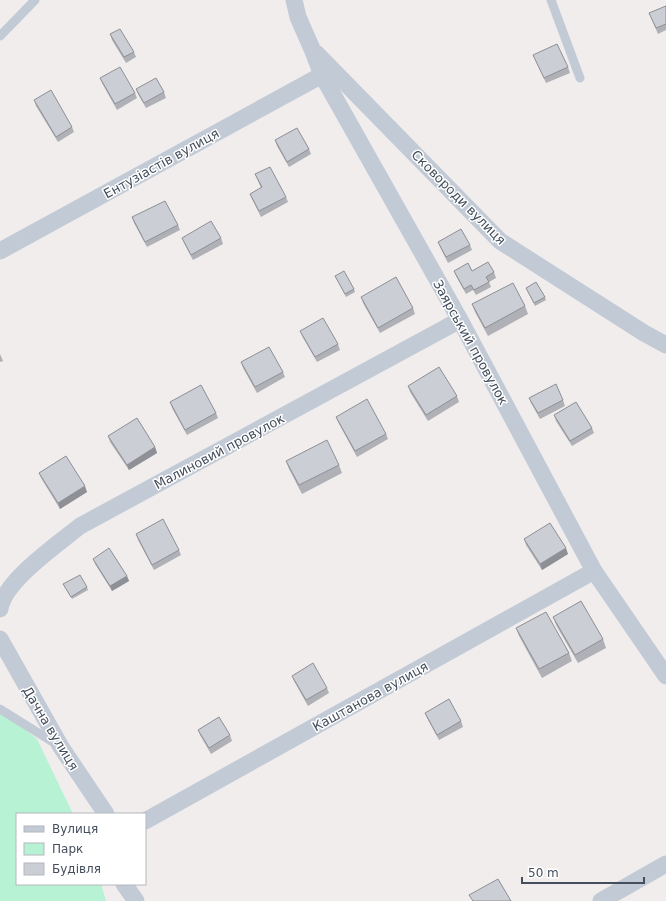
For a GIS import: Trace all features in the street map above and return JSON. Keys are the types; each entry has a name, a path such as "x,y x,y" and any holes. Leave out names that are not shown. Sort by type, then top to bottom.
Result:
{"street":[{"name":"Заярський провулок","path":"294,0 298,17 322,75 460,320 594,571 666,676"},
{"name":"Сковороди вулиця","path":"312,49 500,241 644,333 666,345"},
{"name":"Ентузіастів вулиця","path":"0,251 322,75"},
{"name":"Малиновий провулок","path":"0,609 9,589 29,567 80,526 460,320"},
{"name":"Каштанова вулиця","path":"146,820 594,571"},
{"name":"Дачна вулиця","path":"0,639 61,747 105,813"},
{"path":"600,901 666,864"},
{"path":"125,885 136,901"}],"lane":[{"path":"0,36 35,0"},
{"path":"551,0 580,78"},
{"path":"0,709 61,747"}],"green space":[{"path":"0,710 37,739 73,813 16,813 16,885 101,885 106,901 0,901"}],"building":[{"path":"666,6 666,24 656,28 649,13"},
{"path":"120,29 134,52 124,57 110,34"},
{"path":"557,44 568,67 544,78 533,55"},
{"path":"120,67 135,93 115,104 100,78"},
{"path":"156,78 164,92 144,103 136,89"},
{"path":"51,90 72,127 56,137 34,100"},
{"path":"297,128 309,149 287,162 275,140"},
{"path":"270,167 286,197 259,211 250,194 262,187 255,174"},
{"path":"165,201 178,225 145,242 132,217"},
{"path":"211,221 221,238 191,255 182,238"},
{"path":"461,229 470,245 446,257 438,242"},
{"path":"488,262 494,272 486,277 489,282 474,290 471,285 464,289 454,271 468,263 472,271"},
{"path":"344,271 354,289 345,294 335,276"},
{"path":"396,277 413,308 378,328 361,297"},
{"path":"536,282 545,297 534,303 526,288"},
{"path":"513,283 525,306 485,328 472,304"},
{"path":"323,318 338,344 315,357 300,331"},
{"path":"269,347 283,372 255,387 241,362"},
{"path":"439,367 457,396 426,415 408,386"},
{"path":"556,384 563,400 538,413 529,398"},
{"path":"201,385 216,413 185,430 170,402"},
{"path":"367,399 386,434 355,451 336,417"},
{"path":"576,402 592,428 570,441 554,415"},
{"path":"137,418 155,447 127,465 108,436"},
{"path":"327,440 339,465 299,485 286,461"},
{"path":"66,456 85,486 58,503 39,473"},
{"path":"163,519 179,550 152,565 136,534"},
{"path":"550,523 566,548 540,564 524,539"},
{"path":"109,548 127,576 110,586 93,559"},
{"path":"80,575 87,587 71,597 63,584"},
{"path":"581,601 603,639 575,655 553,617"},
{"path":"546,612 569,653 539,669 516,628"},
{"path":"313,663 327,688 306,700 292,676"},
{"path":"449,699 461,721 437,735 425,713"},
{"path":"219,717 230,735 209,748 198,730"},
{"path":"498,879 511,901 473,901 469,895"}]}
